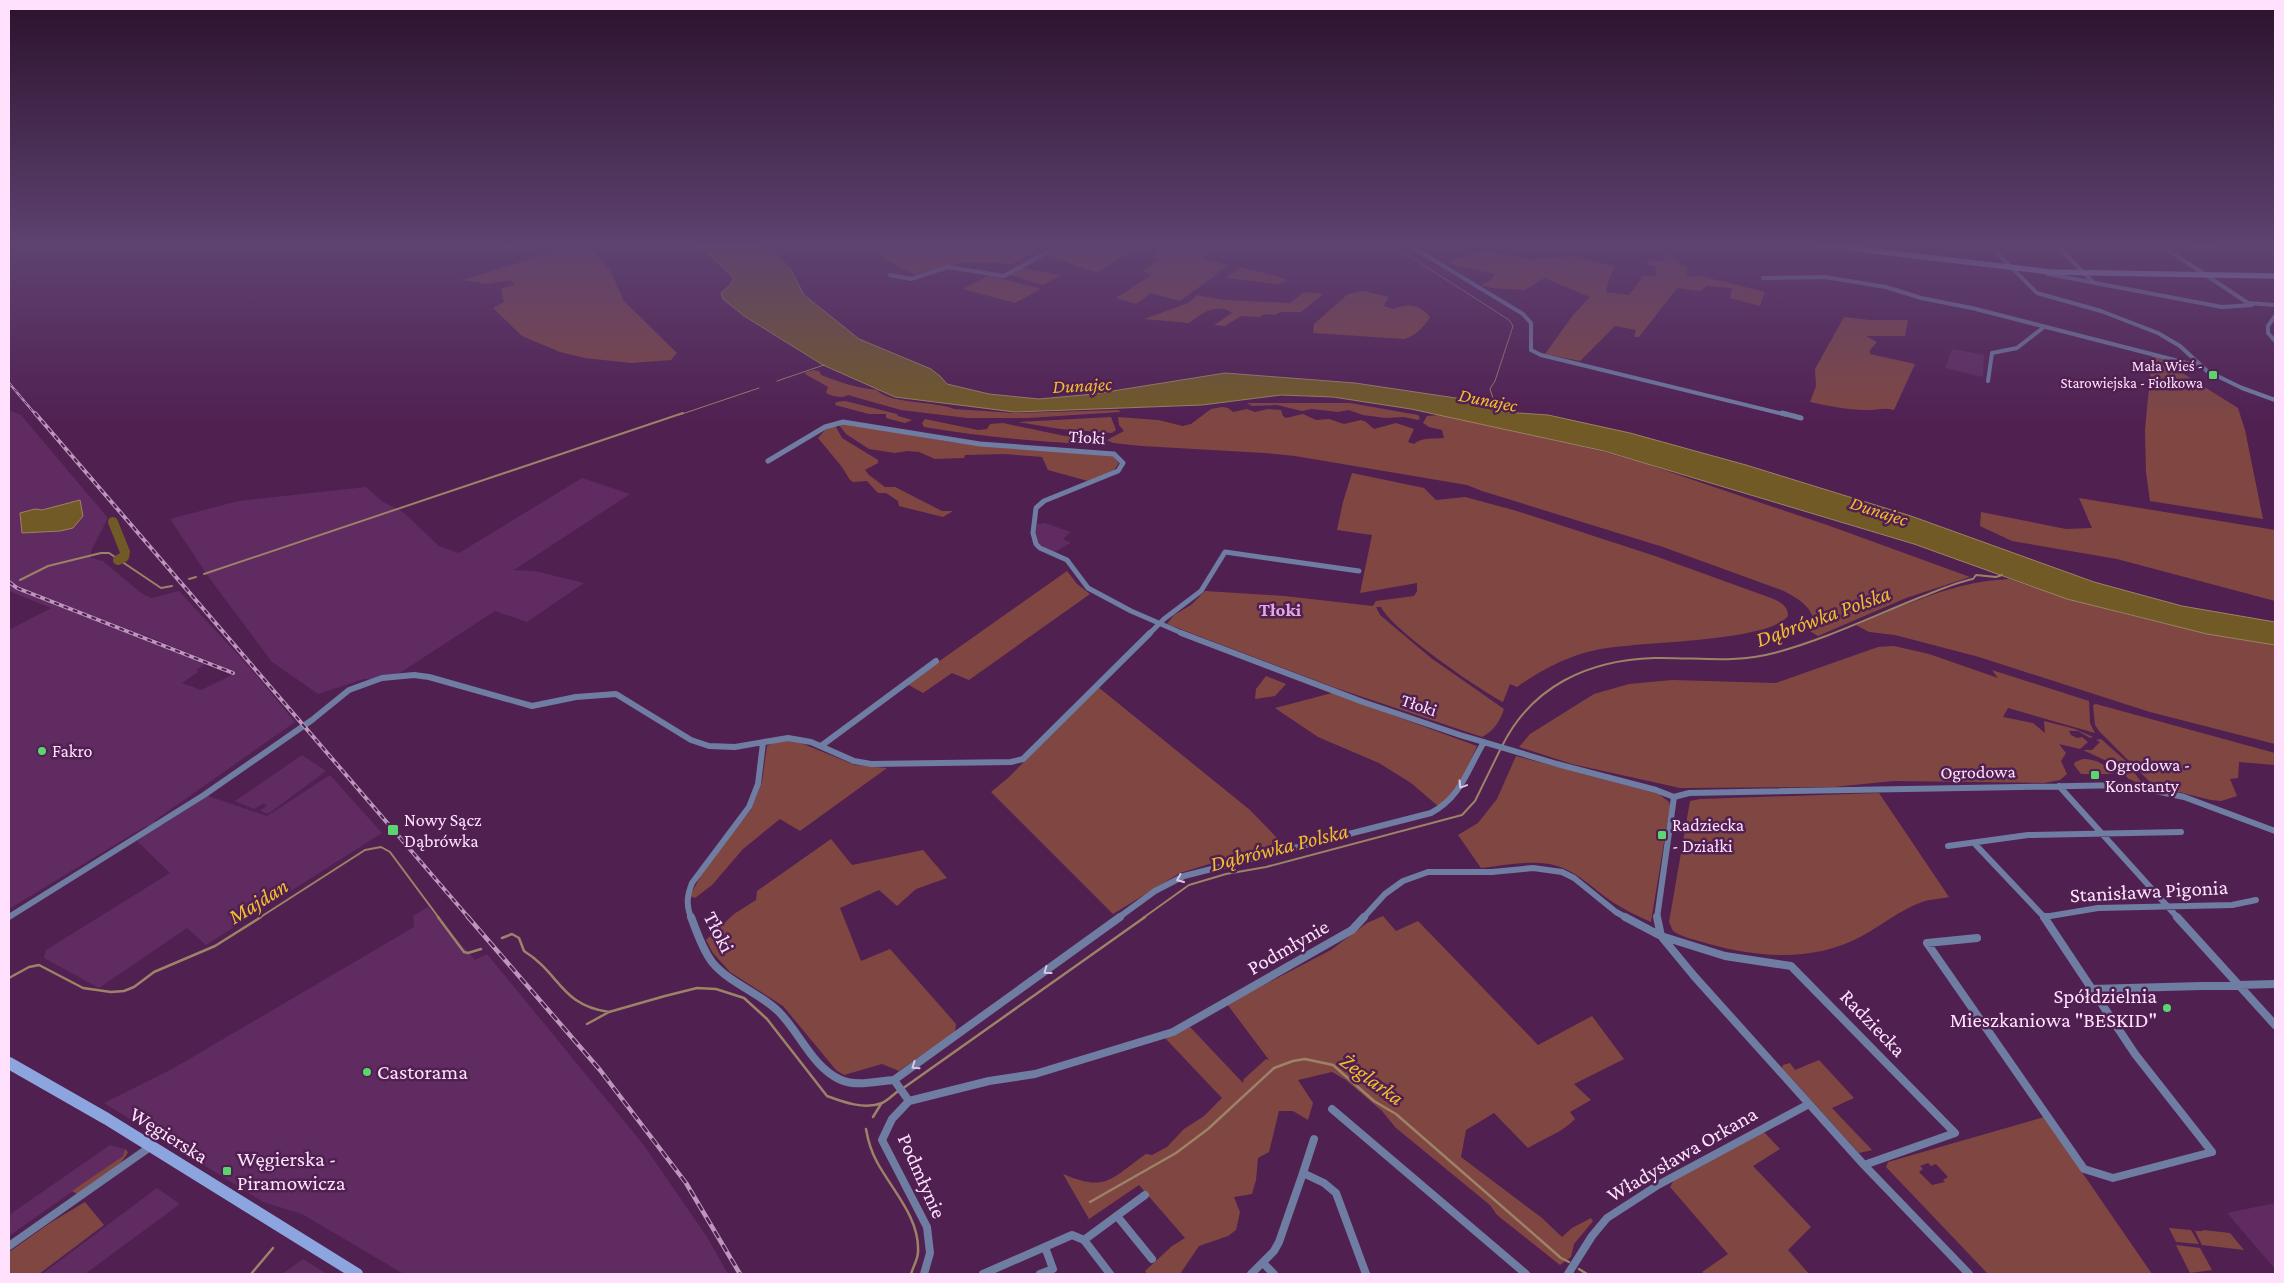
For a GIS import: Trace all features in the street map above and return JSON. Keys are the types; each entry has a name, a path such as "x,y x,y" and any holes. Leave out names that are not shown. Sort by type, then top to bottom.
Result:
{"street":[{"path":"1506,304 1523,314 1531,323 1531,350 1536,352 1801,418"},
{"path":"1949,304 2097,339 2202,368 2236,386 2273,399 2275,393"},
{"path":"2075,304 2110,314 2158,333 2180,346 2202,368"},
{"path":"2206,304 2230,308 2252,305 2275,306"},
{"path":"2275,316 2268,326 2268,333 2275,341"},
{"path":"1988,381 1992,353 2017,348 2044,327"},
{"name":"Tłoki","path":"768,461 825,427 843,422 860,423 919,435 980,444 1114,454 1123,463 1118,471 1044,502 1036,508 1032,538 1034,544 1042,550 1068,561 1082,583 1088,588 1160,625 1379,707 1488,743 1674,797"},
{"path":"9,917 204,794 312,720 349,690 382,678 429,677 532,706 576,697 616,694 691,740 701,744 735,747 788,738 821,746 854,761 878,765 1011,762 1023,759 1116,665 1180,606 1191,600 1201,591 1210,581 1225,552 1358,571"},
{"path":"821,746 936,661"},
{"name":"Tłoki","path":"763,743 757,791 748,810 693,882 685,898 688,907 712,961 722,972 763,998 780,1013 829,1074 841,1081 859,1084 895,1082"},
{"path":"908,1098 895,1082 1142,900 1184,876 1431,813 1443,807 1458,791 1488,743"},
{"name":"Ogrodowa","path":"1674,797 1688,793 2127,785 2150,788 2209,804 2275,831"},
{"path":"2059,786 2275,1025"},
{"path":"1674,797 1657,920 1661,936 1700,983 1809,1104 1969,1274"},
{"path":"1948,846 2028,835 2181,832"},
{"path":"1974,843 2044,917 2135,1054 2212,1152 2113,1178 2084,1169 1927,943 1977,938"},
{"name":"Podmłynie","path":"924,1274 930,1253 927,1228 882,1140 886,1128 908,1098 1035,1074 1173,1032 1352,930 1385,894 1403,881 1428,872 1492,872 1533,868 1562,872 1574,878 1616,912 1661,936"},
{"name":"Stanisława Pigonia","path":"2044,917 2098,908 2232,905 2256,900"},
{"name":"Radziecka","path":"1661,936 1725,956 1754,962 1791,966 1802,974 1955,1133 1864,1164"},
{"path":"2091,989 2275,984"},
{"name":"Węgierska","path":"9,1063 357,1274"},
{"name":"Władysława Orkana","path":"1568,1274 1592,1236 1607,1218 1658,1185 1809,1104"},
{"path":"1332,1109 1526,1274"},
{"path":"1251,1274 1274,1251 1279,1242 1314,1139"},
{"path":"9,1246 150,1147"},
{"path":"1302,1173 1324,1183 1336,1193 1366,1274"},
{"path":"1084,1240 1145,1195"},
{"path":"1117,1216 1152,1259"},
{"path":"983,1274 1072,1235 1084,1240 1110,1274"},
{"path":"1040,1274 1053,1269 1045,1248"},
{"path":"1263,1263 1274,1274"}],"shaded area":[{"path":"501,304 627,304 677,353 671,360 631,363 585,358 560,352 522,336 493,308"},
{"path":"1186,304 1311,304 1301,312 1280,312 1275,315 1265,314 1259,317 1241,316 1225,326 1214,325 1232,313 1221,309 1209,310 1189,323 1144,319"},
{"path":"1337,304 1385,304 1384,306 1393,309 1409,305 1422,309 1430,317 1419,331 1405,339 1313,333 1314,324"},
{"path":"1584,304 1665,304 1639,337 1634,337 1636,330 1615,326 1580,361 1545,354 1573,315"},
{"path":"1844,317 1870,320 1908,320 1905,336 1866,336 1877,342 1870,350 1870,354 1915,364 1894,410 1852,409 1810,402 1816,386 1815,369"},
{"path":"1952,349 1984,355 1983,377 1945,368"},
{"path":"2152,356 2167,360 2168,364 2238,408 2245,430 2263,519 2150,501 2146,472 2145,430"},
{"path":"815,370 828,378 877,390 891,398 946,406 954,409 1014,413 1118,410 1121,412 1028,418 967,418 901,410 848,395 840,397 826,393 828,387 805,374"},
{"path":"845,401 897,414 912,420 905,423 886,418 886,414 869,414 835,405 836,402"},
{"path":"1247,403 1350,403 1418,415 1420,418 1418,420 1404,417 1386,418 1363,415 1349,410 1338,412 1312,409 1302,411 1277,405 1252,406"},
{"path":"1228,408 1233,412 1247,409 1255,412 1268,409 1281,410 1286,418 1303,414 1316,420 1329,419 1344,424 1361,420 1374,429 1396,423 1414,429 1408,442 1414,444 1424,439 1444,438 1442,430 1429,427 1423,423 1427,416 1440,415 1601,451 1646,464 1830,526 1970,577 1906,598 1818,636 1808,630 1814,620 1809,610 1802,602 1784,591 1663,547 1467,485 1295,456 1142,446 1113,443 1107,440 1124,431 1119,425 1118,417 1158,420 1183,426 1191,424 1211,409"},
{"path":"9,410 21,415 108,518 91,551 91,558 103,561 141,593 151,598 179,591 251,669 295,722 154,821 162,825 208,796 267,816 330,775 382,833 206,945 187,928 99,988 44,958 46,950 170,873 137,841 153,830 146,826 9,909 9,630 51,608 9,591","holes":["142,634 217,664 234,674 201,690 182,683 198,672 196,670 206,664 138,637"]},
{"path":"1111,417 1116,430 1112,433 1060,429 1018,422"},
{"path":"925,419 978,430 987,429 990,424 1003,423 1065,436 1083,433 1098,439 1097,442 1080,444 988,436 924,427 922,423"},
{"path":"842,422 951,442 1112,455 1119,463 1112,473 1088,481 1048,470 1042,457 1004,454 965,455 964,458 935,459 919,452 895,453 869,449 846,434 839,425"},
{"path":"835,425 842,438 878,460 878,463 865,470 885,487 895,487 942,511 953,511 943,517 899,506 898,501 886,493 878,493 867,481 853,482 850,480 842,467 818,438 825,430"},
{"path":"1352,473 1424,488 1436,500 1465,497 1517,511 1655,556 1774,599 1787,609 1788,616 1775,625 1728,636 1614,647 1575,656 1555,664 1517,687 1510,684 1503,702 1436,658 1388,617 1381,607 1376,607 1380,615 1431,658 1504,709 1496,725 1482,737 1333,687 1167,624 1174,615 1191,605 1205,591 1284,596 1373,606 1376,601 1414,596 1417,591 1417,583 1360,593 1372,535 1337,530"},
{"path":"582,478 630,494 514,570 535,571 584,583 527,622 495,611 389,680 364,679 318,694 272,662 210,579 170,519 238,501 366,487 383,502 403,512 439,546 459,553"},
{"path":"2079,498 2275,530 2275,601 2117,559 2012,541 1980,526 1981,512 2066,529 2092,528"},
{"path":"1045,523 1071,532 1063,539 1071,543 1053,553 1035,541 1037,524"},
{"path":"1067,571 1077,584 1090,594 969,680 952,673 923,693 907,684"},
{"path":"2009,579 2074,600 2140,618 2275,645 2275,744 2150,712 1979,657 1895,635 1869,632 1856,625 1950,589 1969,584"},
{"path":"1894,646 1929,654 1998,678 1992,670 2089,701 2090,723 2095,733 2008,708 2003,717 2033,723 2045,733 2044,721 2075,729 2093,737 2090,738 2078,731 2069,731 2071,735 2077,738 2082,737 2088,742 2080,749 2059,744 2066,753 2061,761 2067,774 2060,780 2044,783 1893,781 1834,787 1680,788 1572,764 1519,747 1530,734 1594,694 1629,684 1672,680 1776,683 1878,647"},
{"path":"1266,676 1286,684 1275,696 1255,699 1256,689"},
{"path":"1098,687 1250,810 1281,842 1180,873 1113,914 991,792 1008,778"},
{"path":"1332,693 1477,746 1463,778 1443,805 1438,806 1411,783 1379,763 1318,737 1275,708"},
{"path":"2096,704 2275,753 2275,765 2239,762 2238,778 2230,779 2237,796 2221,801 2154,786 2099,731 2095,725 2093,705"},
{"path":"2101,739 2127,762 2143,785 2129,779 2111,763 2083,750 2092,750 2100,742 2096,740"},
{"path":"776,741 796,741 855,765 887,768 800,831 780,819 743,849 712,885 695,898 690,896 706,866 751,810 762,782 767,746"},
{"path":"302,755 326,771 268,814 260,811 267,805 263,804 254,809 235,801"},
{"path":"1516,756 1659,794 1669,802 1670,806 1651,922 1620,907 1582,879 1558,866 1532,863 1481,868 1458,835 1478,823 1497,799"},
{"path":"2083,759 2100,763 2113,774 2081,774 2074,765 2075,762"},
{"path":"1879,793 1949,897 1928,900 1914,905 1862,936 1844,944 1806,954 1767,954 1728,949 1686,937 1673,931 1669,922 1690,801 1700,799"},
{"path":"831,839 852,865 923,850 947,878 916,889 897,906 879,890 840,908 861,961 890,949 956,1024 955,1032 899,1071 882,1064 844,1075 836,1070 783,1006 730,972 713,953 706,940 734,914 756,900 757,891"},
{"path":"428,907 475,960 487,954 643,1144 707,1237 728,1274 401,1274 302,1214 263,1202 104,1103 174,1068 414,927 413,916"},
{"path":"1383,916 1396,931 1418,921 1538,1045 1592,1016 1624,1059 1574,1084 1591,1100 1570,1112 1575,1119 1570,1124 1528,1148 1494,1113 1466,1130 1461,1157 1542,1218 1562,1237 1572,1228 1591,1218 1593,1221 1574,1244 1571,1257 1560,1265 1497,1215 1490,1205 1396,1128 1382,1111 1346,1080 1332,1072 1298,1080 1313,1103 1308,1120 1293,1111 1279,1111 1269,1152 1258,1158 1256,1180 1252,1194 1234,1197 1240,1212 1236,1230 1228,1236 1199,1246 1180,1274 1147,1274 1145,1271 1172,1246 1185,1238 1139,1185 1089,1219 1063,1174 1090,1182 1108,1180 1146,1154 1152,1155 1167,1147 1184,1129 1204,1116 1222,1098 1165,1038 1190,1027 1243,1083 1244,1079 1266,1059 1269,1060 1227,1004 1331,950 1367,923"},
{"path":"1819,1060 1854,1098 1832,1108 1872,1150 1859,1153 1782,1068 1783,1065 1790,1063 1795,1070"},
{"path":"2044,1117 2152,1274 1988,1274 1886,1167 1888,1162","holes":["1928,1163 1931,1166 1936,1164 1948,1177 1943,1180 1945,1182 1932,1185 1919,1172 1923,1169 1920,1166"]},
{"path":"1764,1132 1780,1149 1753,1166 1811,1227 1788,1250 1809,1274 1705,1274 1702,1272 1728,1254 1670,1187 1674,1180"},
{"path":"110,1145 125,1149 123,1156 9,1236 9,1215"},
{"path":"125,1149 128,1152 113,1170 77,1194 72,1191 123,1156"},
{"path":"157,1188 180,1204 85,1274 42,1274"},
{"path":"85,1202 104,1225 39,1274 9,1274 9,1252 50,1223"},
{"path":"2275,1203 2275,1269 2227,1213"},
{"path":"2169,1228 2191,1230 2199,1244 2176,1242"},
{"path":"2195,1231 2230,1233 2244,1250 2202,1245"},
{"path":"2176,1245 2200,1248 2212,1270 2190,1273"},
{"path":"303,1259 327,1274 282,1274"}],"water":[{"name":"Dunajec","path":"729,304 815,304 859,339 931,369 947,384 989,394 1039,399 1094,394 1225,373 1355,383 1496,404 1493,408 1504,412 1548,415 1630,433 1746,465 1911,516 2094,582 2182,606 2275,622 2275,645 2207,634 2067,599 1914,544 1604,451 1411,409 1333,397 1281,395 1202,405 1015,412 895,397 823,365 744,316"},
{"path":"80,500 83,516 73,528 60,531 22,533 20,513 35,509 42,510"}],"waterway":[{"name":"Dunajec","path":"1484,304 1509,320 1513,326 1495,381 1490,389 1497,410"},
{"path":"777,381 824,365"},
{"path":"679,415 759,388"},
{"path":"204,574 683,413"},
{"path":"113,522 125,552 124,557 118,560"},
{"path":"20,580 48,566 101,553 109,553 161,588 172,586"},
{"name":"Dąbrówka Polska","path":"1502,746 1514,725 1529,707 1546,692 1565,680 1585,671 1607,664 1630,660 1654,658 1729,659 1774,653 1828,635 1944,588 1973,579 1976,575 1996,577 2002,575"},
{"path":"189,579 196,577"},
{"name":"Dąbrówka Polska","path":"1143,918 1189,885 1226,874 1266,867 1462,815 1475,801 1500,750"},
{"name":"Majdan","path":"259,918 365,850 381,847 390,852 439,918"},
{"name":"Majdan","path":"9,978 29,967 39,965 83,988 111,992 124,991 134,987 154,972 215,946 261,917"},
{"name":"Majdan","path":"438,917 464,952 468,953 481,949"},
{"name":"Dąbrówka Polska","path":"902,1089 1145,917"},
{"name":"Majdan","path":"502,938 512,934 519,938 524,951 546,969 570,996 580,1003 609,1012"},
{"name":"Dąbrówka Polska","path":"609,1012 697,988 716,989 744,998 767,1019 827,1096 847,1103 868,1106 884,1102 898,1091"},
{"name":"Dąbrówka Polska","path":"587,1024 609,1012"},
{"name":"Żeglarka","path":"1090,1202 1176,1153 1208,1129 1274,1068 1305,1059 1333,1065 1374,1101 1396,1114 1561,1258 1569,1262"},
{"path":"873,1117 881,1104"},
{"path":"866,1129 875,1158 904,1205 915,1228 918,1252 911,1274"},
{"name":"Dąbrówka Polska","path":"251,1274 273,1248"},
{"name":"Żeglarka","path":"1579,1269 1587,1274"}],"railway":[{"path":"9,383 36,415"},
{"path":"35,413 469,918"},
{"path":"9,582 17,588 233,673"},
{"path":"468,917 600,1070 686,1183 740,1274"}],"place":[{"name":"Mała Wieś - Starowiejska - Fiołkowa","path":"2213,375"},
{"name":"Fakro","path":"42,751"},
{"name":"Ogrodowa - Konstanty","path":"2095,775"},
{"name":"Nowy Sącz Dąbrówka","path":"393,830"},
{"name":"Radziecka - Działki","path":"1662,835"},
{"name":"Spółdzielnia Mieszkaniowa \"BESKID\"","path":"2167,1008"},
{"name":"Castorama","path":"367,1072"},
{"name":"Węgierska - Piramowicza","path":"227,1171"}],"district":[{"name":"Tłoki","path":"1280,609"}]}
